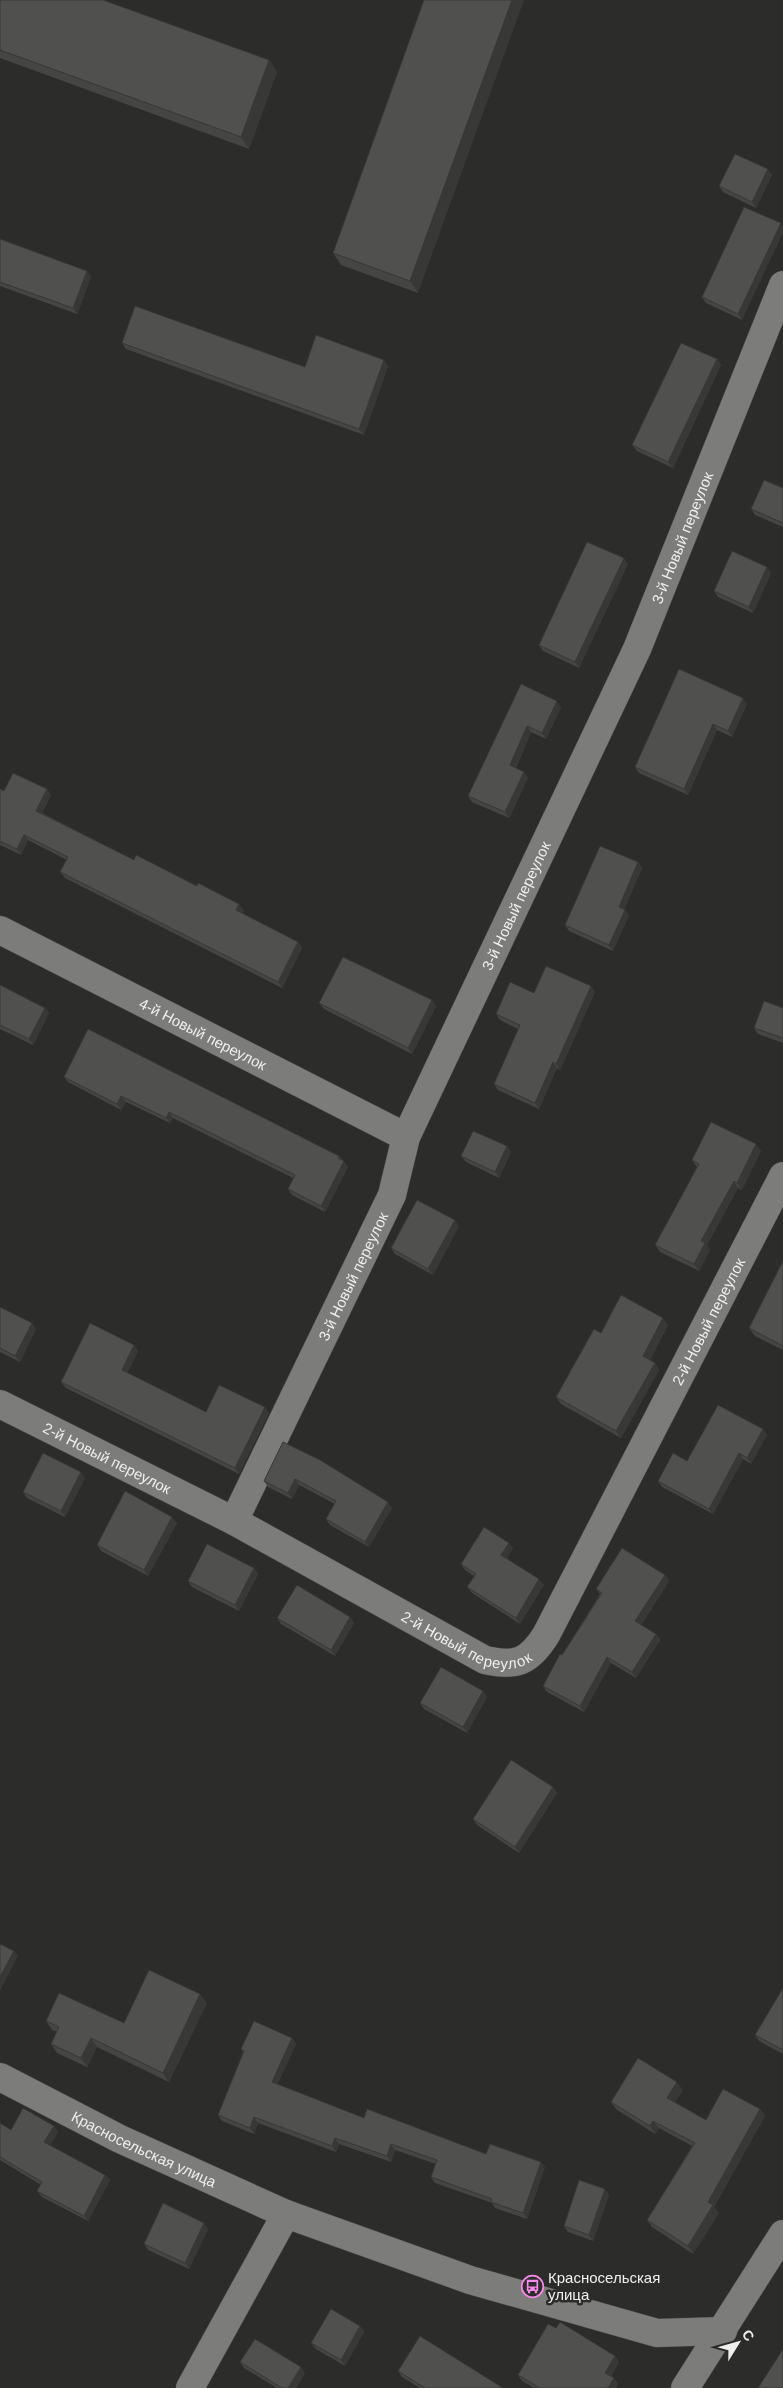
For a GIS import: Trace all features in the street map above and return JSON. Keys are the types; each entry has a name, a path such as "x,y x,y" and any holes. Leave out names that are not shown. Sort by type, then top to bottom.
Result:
{"street":[{"name":"3-й Новый переулок","path":"234,1521 392,1195 406,1137 637,649 783,285"},
{"name":"4-й Новый переулок","path":"0,930 406,1137"},
{"name":"2-й Новый переулок","path":"0,1404 234,1521 485,1660 504,1664 521,1661 536,1651 546,1635 783,1176"},
{"name":"Красносельская улица","path":"0,2077 120,2139 286,2214 470,2280 657,2333 723,2331"},
{"path":"190,2388 286,2214"},
{"path":"686,2388 783,2234"}],"building":[{"path":"0,0 103,0 269,60 241,137 0,50"},
{"path":"424,0 512,0 410,281 333,253"},
{"path":"735,154 768,169 752,202 719,186"},
{"path":"744,207 781,223 738,314 702,297"},
{"path":"0,239 87,271 73,308 0,282"},
{"path":"135,306 305,367 316,335 384,360 359,429 122,343"},
{"path":"681,343 717,359 668,462 632,445"},
{"path":"764,480 783,488 783,523 751,509"},
{"path":"587,542 624,558 575,662 539,645"},
{"path":"732,551 767,567 749,607 714,591"},
{"path":"679,669 743,698 728,731 713,724 684,789 635,767"},
{"path":"521,684 557,701 542,733 527,726 510,765 524,772 505,812 468,796"},
{"path":"13,773 47,789 36,811 134,860 136,855 197,886 198,883 239,904 236,910 298,942 278,982 60,872 68,857 24,835 17,849 0,841 0,789 4,791"},
{"path":"600,846 638,862 619,907 625,910 609,945 565,925"},
{"path":"343,957 432,1000 408,1048 319,1003"},
{"path":"546,966 591,986 556,1064 553,1062 535,1103 494,1084 520,1025 496,1014 510,982 534,993"},
{"path":"0,985 45,1008 29,1039 0,1025"},
{"path":"764,1001 783,1008 783,1038 754,1028"},
{"path":"88,1029 339,1156 338,1158 344,1161 321,1206 288,1189 295,1175 169,1112 166,1118 121,1096 117,1104 64,1077"},
{"path":"711,1122 756,1144 737,1183 734,1181 701,1241 705,1243 694,1264 655,1245 699,1164 692,1160"},
{"path":"473,1131 507,1146 495,1172 461,1156"},
{"path":"417,1200 455,1220 428,1269 391,1248"},
{"path":"783,1261 783,1346 749,1328"},
{"path":"621,1295 663,1318 643,1356 655,1363 616,1431 556,1397 594,1329 601,1333"},
{"path":"0,1307 32,1323 15,1356 0,1348"},
{"path":"90,1323 134,1345 122,1370 206,1412 219,1385 265,1407 235,1468 61,1382"},
{"path":"718,1405 763,1429 747,1458 739,1453 709,1509 658,1481 673,1453 687,1461"},
{"path":"283,1442 320,1460 388,1502 365,1542 326,1519 336,1501 295,1479 288,1493 264,1481"},
{"path":"43,1453 81,1472 61,1511 23,1492"},
{"path":"125,1491 172,1517 144,1570 97,1545"},
{"path":"484,1527 509,1543 501,1555 539,1579 516,1618 467,1587 476,1574 461,1564"},
{"path":"207,1544 254,1568 235,1605 188,1581"},
{"path":"622,1548 665,1575 635,1621 656,1634 632,1672 607,1657 580,1706 543,1686 560,1654 562,1655 602,1593 596,1589"},
{"path":"297,1585 350,1617 331,1650 277,1618"},
{"path":"441,1667 483,1691 463,1727 420,1703"},
{"path":"511,1760 553,1787 515,1847 473,1819"},
{"path":"0,1944 14,1951 0,1977"},
{"path":"149,1970 200,1994 163,2073 91,2038 81,2058 51,2044 59,2027 46,2021 59,1993 124,2023"},
{"path":"783,1988 783,2050 755,2035"},
{"path":"254,2021 292,2038 272,2082 364,2118 367,2109 486,2154 490,2144 541,2162 523,2213 491,2202 492,2199 431,2177 437,2160 391,2144 387,2156 335,2138 332,2146 254,2117 250,2128 218,2115 244,2051 241,2049"},
{"path":"638,2058 677,2082 667,2098 706,2120 723,2089 760,2109 708,2202 713,2205 688,2246 647,2220 695,2143 653,2121 650,2126 611,2102"},
{"path":"23,2108 54,2126 44,2142 105,2175 84,2216 37,2191 42,2182 0,2157 0,2123 11,2130"},
{"path":"579,2180 605,2189 589,2235 564,2226"},
{"path":"163,2203 204,2223 185,2263 144,2244"},
{"path":"331,2309 360,2326 341,2360 311,2343"},
{"path":"560,2322 615,2356 605,2373 614,2378 608,2388 540,2388 518,2375 548,2324 556,2328"},
{"path":"420,2336 503,2388 425,2388 398,2371"},
{"path":"255,2339 301,2367 288,2388 282,2388 240,2362"},
{"path":"783,2349 783,2388 758,2388"}],"place":[{"name":"Красносельская улица","path":"532,2286"}]}
